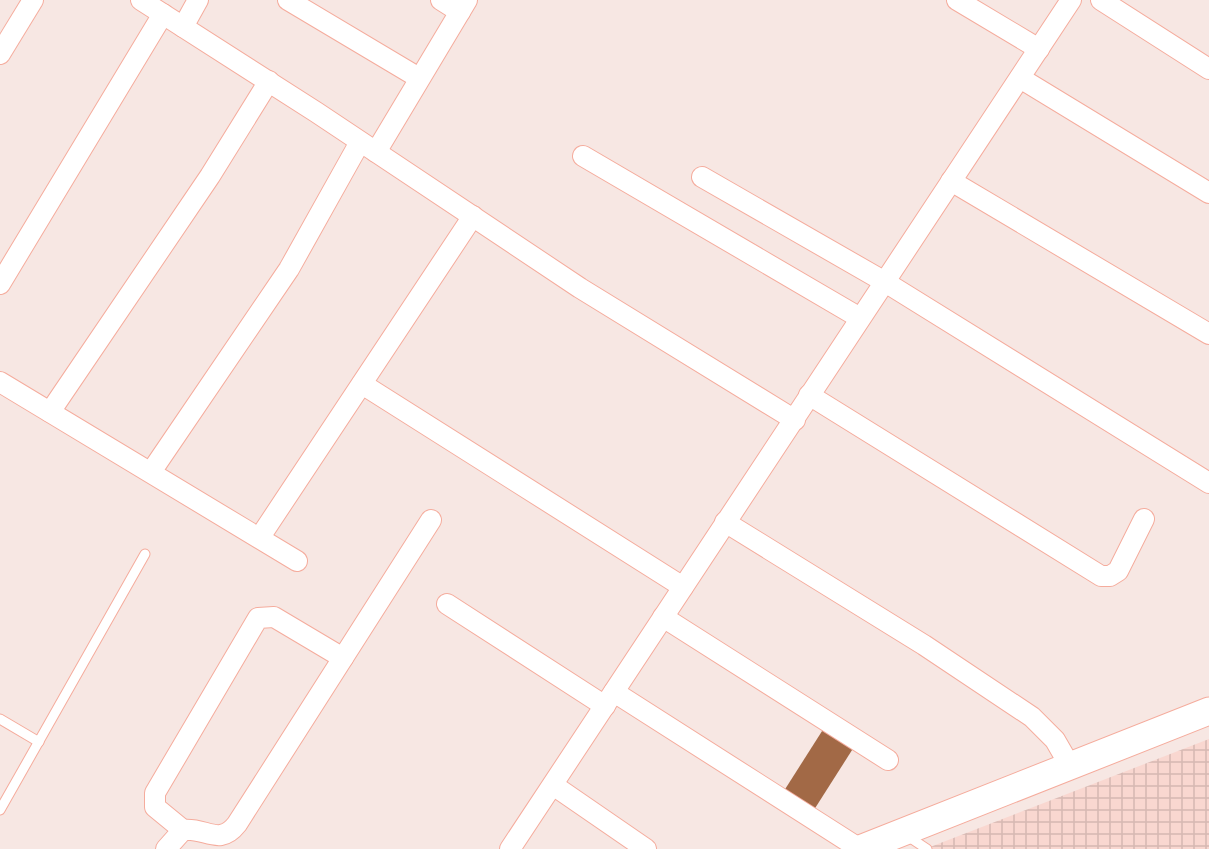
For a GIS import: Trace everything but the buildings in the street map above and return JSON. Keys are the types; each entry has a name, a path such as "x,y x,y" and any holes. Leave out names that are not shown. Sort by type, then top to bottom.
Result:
{"street":[{"path":"0,54 33,0"},
{"path":"141,0 269,81 580,288 795,420"},
{"path":"183,27 198,0"},
{"path":"288,0 419,78"},
{"path":"151,472 289,269 368,147 419,78 463,6 441,0"},
{"path":"957,0 1039,49"},
{"path":"510,849 1071,0"},
{"path":"1101,0 1209,69"},
{"path":"0,284 163,14"},
{"path":"1020,78 1209,193"},
{"path":"50,412 210,176 269,81"},
{"path":"583,156 860,318"},
{"path":"702,177 885,282 1209,483"},
{"path":"951,181 1209,334"},
{"path":"260,537 472,216"},
{"path":"0,382 297,561"},
{"path":"362,384 683,587"},
{"path":"809,395 1101,576 1110,576 1118,571 1144,519"},
{"path":"166,849 183,830 191,829 220,837 230,833 431,519"},
{"path":"725,522 924,645 1032,717 1055,740 1070,766"},
{"path":"447,604 860,849 1209,711"},
{"path":"183,830 155,807 155,793 258,618 274,617 343,658"},
{"path":"663,617 888,760"},
{"path":"553,785 646,849"}],"lane":[{"path":"0,810 145,554"},
{"path":"0,719 39,742"},
{"path":"902,832 927,849"}],"shaded area":[{"path":"1209,739 1209,849 925,849"}]}
